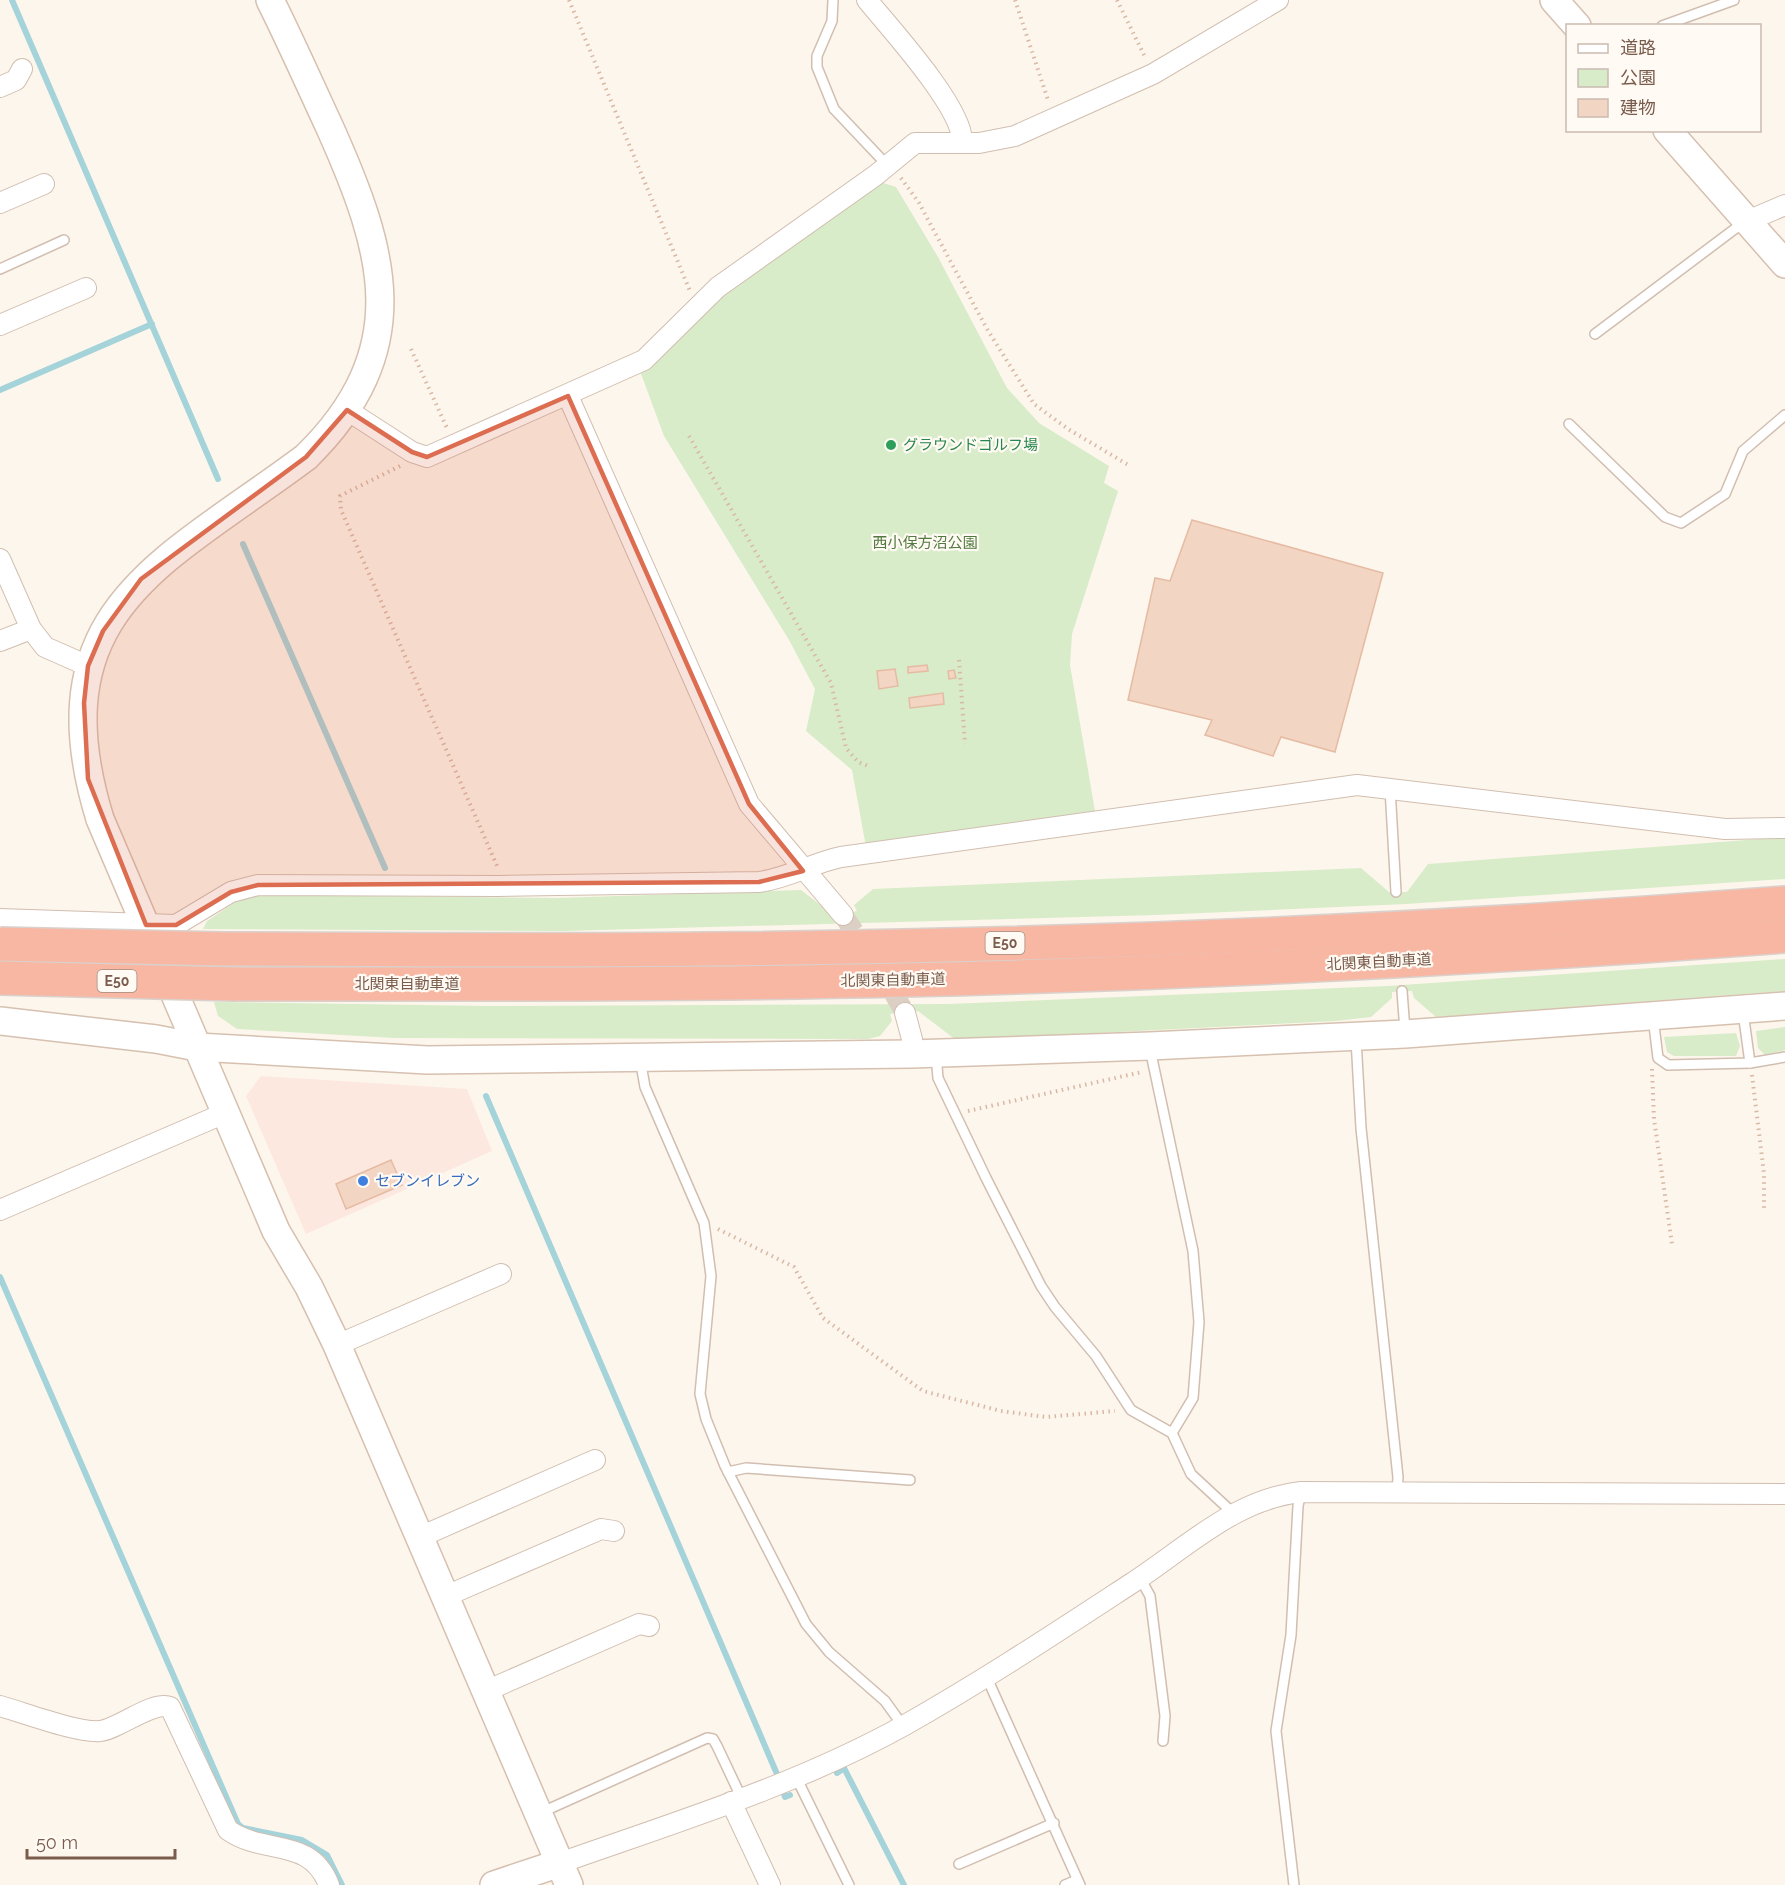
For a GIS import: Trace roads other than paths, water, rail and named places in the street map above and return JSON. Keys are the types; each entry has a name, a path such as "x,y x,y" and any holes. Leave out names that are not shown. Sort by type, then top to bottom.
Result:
{"highway":[{"name":"E50","path":"0,944 224,949 701,949 903,946 1221,936 1785,903"},
{"name":"北関東自動車道","path":"0,978 233,984 907,980 1342,964 1785,936"}],"street":[{"path":"270,0 352,177 379,267 381,317 375,344 363,381 346,410 306,457 188,541 141,579 103,631 88,666 82,737 88,779 100,819 276,1231 309,1287 337,1345 565,1874"},
{"path":"867,0 923,69 960,127 962,142"},
{"path":"346,410 412,452 427,457 568,396 644,360 702,302 772,246 915,143 1006,139 1153,74 1278,0"},
{"path":"1554,0 1575,24"},
{"path":"0,87 16,80 22,69"},
{"path":"1669,132 1745,222 1785,264"},
{"path":"0,203 44,184"},
{"path":"1745,222 1785,205"},
{"path":"0,325 86,288"},
{"path":"568,396 748,804 843,915"},
{"path":"0,559 31,629 45,647 88,666"},
{"path":"0,641 31,629"},
{"path":"0,919 176,925 231,892 247,886 498,886 759,882 782,879 822,861 841,857 1064,824 1358,785 1725,830 1785,828"},
{"path":"0,1021 156,1039 197,1047 427,1060 924,1054 1151,1057 1356,1037 1785,1006"},
{"path":"905,1012 911,1031 924,1054"},
{"path":"0,1210 225,1113"},
{"path":"337,1345 501,1274"},
{"path":"420,1537 595,1460"},
{"path":"494,1885 565,1874 796,1777 903,1726 987,1678 1140,1578 1233,1513 1275,1496 1301,1492 1785,1494"},
{"path":"446,1596 602,1529 614,1531"},
{"path":"486,1690 639,1624 649,1626"},
{"path":"0,1706 87,1730 102,1731 159,1706 170,1707 228,1830 246,1840 304,1854 320,1865 329,1885"},
{"path":"736,1801 770,1885"}],"lane":[{"path":"833,0 832,21 817,56 817,67 834,109 887,165"},
{"path":"1668,24 1734,0"},
{"path":"1595,334 1745,222"},
{"path":"0,269 64,240"},
{"path":"1569,424 1665,516 1681,523 1689,520 1725,494 1743,452 1785,415"},
{"path":"1389,788 1396,892"},
{"path":"1402,991 1405,1034"},
{"path":"1742,1010 1750,1063"},
{"path":"1653,1016 1658,1058 1668,1065 1750,1063 1785,1057"},
{"path":"1356,1037 1361,1128 1398,1477 1397,1493"},
{"path":"924,1054 1041,1286 1096,1356 1131,1410 1172,1433 1191,1474 1233,1513"},
{"path":"640,1057 640,1070 645,1087 704,1223 711,1276 700,1394 706,1419 728,1472 806,1624 829,1652 885,1701 903,1726"},
{"path":"1151,1057 1193,1251 1199,1322 1193,1398 1172,1433"},
{"path":"728,1472 746,1468 910,1480"},
{"path":"1294,1885 1276,1731 1291,1635 1298,1506 1301,1492"},
{"path":"1140,1578 1150,1596 1165,1716 1163,1741"},
{"path":"987,1678 1054,1823 1078,1882 1065,1885"},
{"path":"539,1813 707,1738 713,1739 717,1746 736,1801"},
{"path":"796,1777 849,1885"},
{"path":"959,1864 1054,1823"}],"waterway":[{"path":"12,0 218,479"},
{"path":"0,390 152,324"},
{"path":"243,544 385,868"},
{"path":"486,1096 777,1774"},
{"path":"0,1277 238,1824 243,1828 302,1840 327,1855 342,1885"},
{"path":"837,1773 844,1768 904,1885"},
{"path":"784,1794 785,1797 790,1795"}],"tunnel":[{"path":"843,915 881,971 905,1013"}],"place":[{"name":"グラウンドゴルフ場","path":"891,445"},
{"name":"セブンイレブン","path":"363,1181"}],"park label":[{"name":"西小保方沼公園","path":"925,543"}]}
